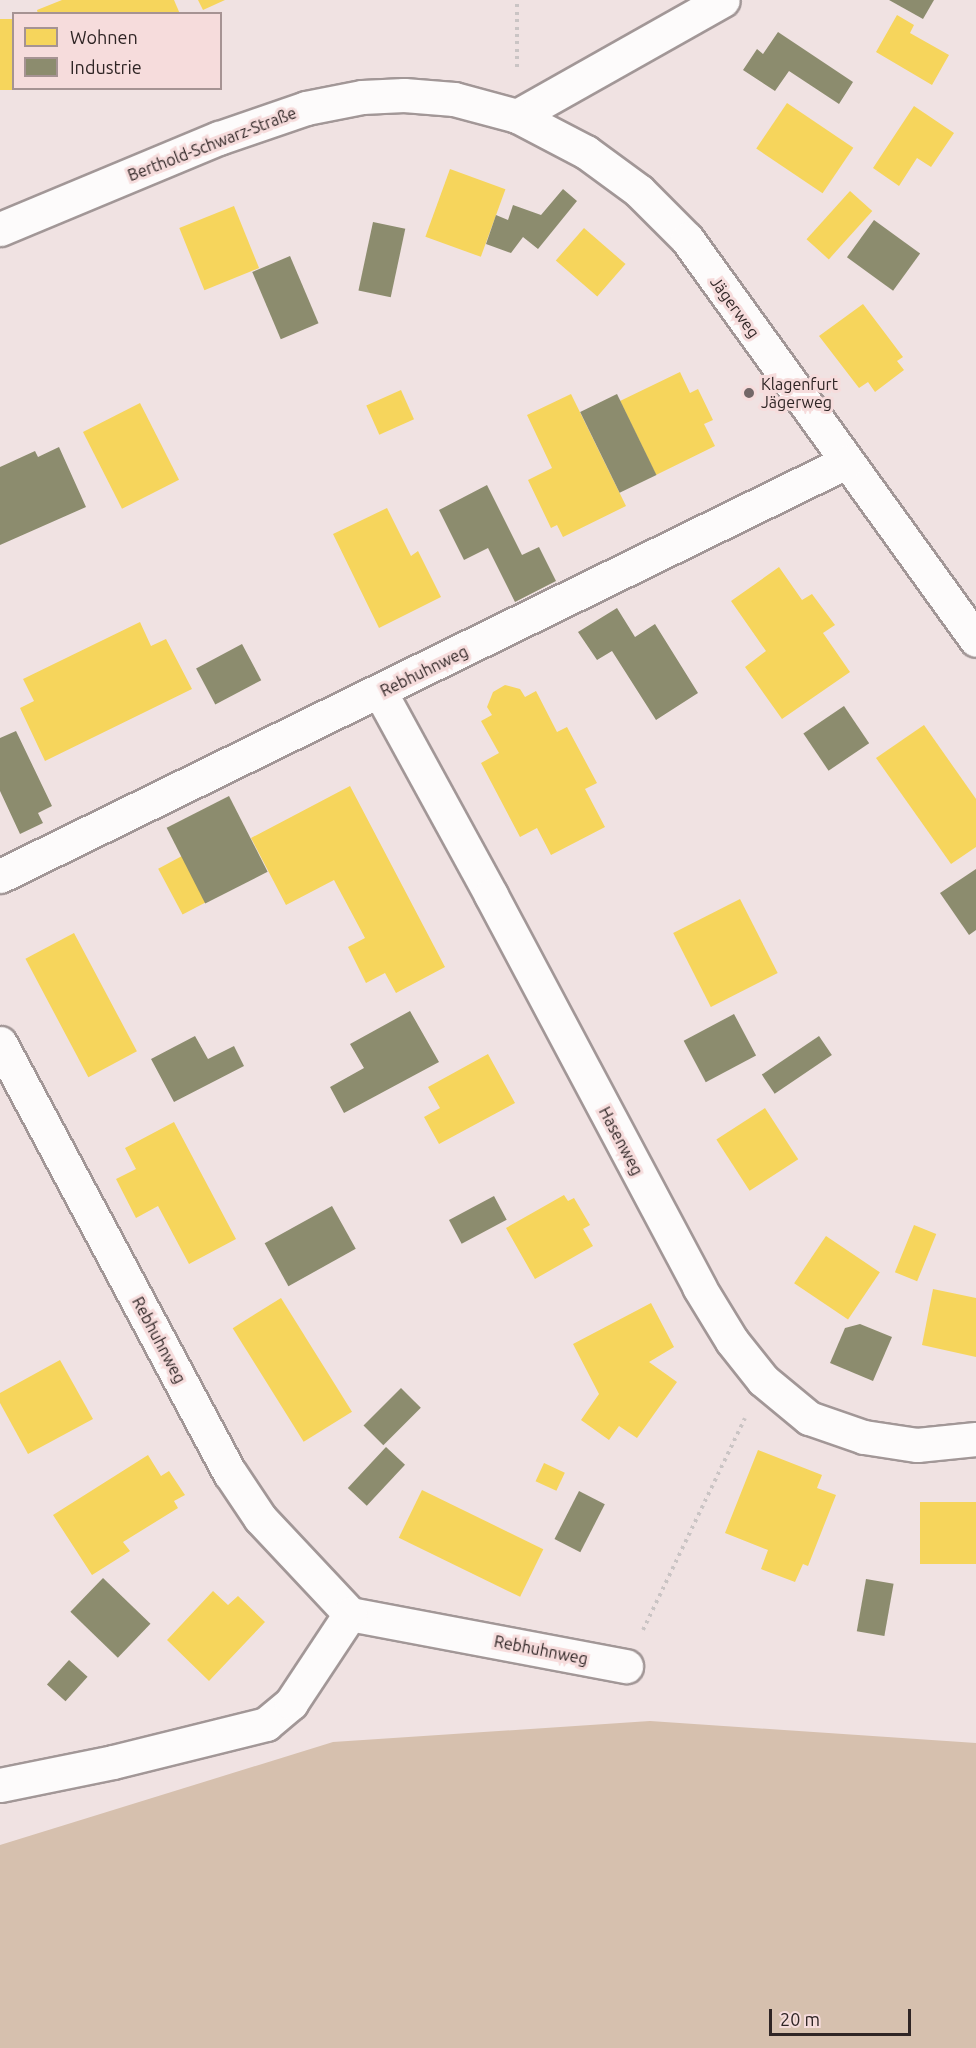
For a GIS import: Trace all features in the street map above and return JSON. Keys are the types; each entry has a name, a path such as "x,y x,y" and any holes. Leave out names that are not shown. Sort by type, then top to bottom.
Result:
{"street":[{"path":"517,116 723,0"},
{"name":"Berthold-Schwarz-Straße","path":"0,229 219,138 306,108 362,97 404,95 454,99 517,116"},
{"name":"Jägerweg","path":"517,116 586,152 639,191 687,239 976,640"},
{"name":"Rebhuhnweg","path":"0,876 846,462"},
{"name":"Hasenweg","path":"380,692 491,895 699,1287 732,1341 763,1380 809,1418 864,1437 917,1445 976,1439"},
{"name":"Rebhuhnweg","path":"0,1043 230,1473 260,1518 350,1614 626,1666"},
{"path":"0,1785 113,1762 266,1724 291,1703 350,1614"}],"path":[{"path":"517,0 517,116"},
{"path":"626,1666 763,1380"}],"shaded area":[{"path":"650,1721 976,1743 976,2048 0,2048 0,1845 333,1742"}],"building: Wohnen":[{"path":"62,0 174,0 179,12 38,12 37,10"},
{"path":"198,0 225,0 203,10"},
{"path":"897,15 914,25 910,33 949,55 932,85 876,52"},
{"path":"0,19 12,19 12,90 0,90"},
{"path":"787,103 853,148 823,193 756,149"},
{"path":"914,106 954,133 931,167 917,158 899,186 873,168"},
{"path":"450,169 505,189 481,257 425,237"},
{"path":"850,191 872,211 829,259 807,239"},
{"path":"234,206 259,268 204,290 179,228"},
{"path":"584,228 626,264 597,297 556,260"},
{"path":"863,304 903,357 897,361 904,370 875,392 868,382 859,388 819,336"},
{"path":"680,372 690,393 698,389 713,420 704,424 715,446 656,475 620,401"},
{"path":"401,390 414,419 379,435 366,405"},
{"path":"571,394 626,506 563,537 557,525 551,528 528,480 552,468 527,415"},
{"path":"140,403 179,480 122,509 83,432"},
{"path":"387,508 411,556 418,551 441,597 379,628 333,534"},
{"path":"779,567 802,600 812,594 835,625 823,633 850,672 782,719 745,667 766,651 731,601"},
{"path":"140,622 151,646 166,639 192,689 45,761 20,708 34,701 23,679"},
{"path":"505,685 520,689 525,697 536,691 557,732 567,727 597,783 585,789 605,827 551,855 537,828 520,837 481,763 499,753 481,721 492,715 487,707 493,692"},
{"path":"924,725 976,799 976,847 951,864 876,758"},
{"path":"350,786 445,967 396,993 385,973 366,983 348,947 365,938 334,880 286,905 251,838"},
{"path":"182,856 206,902 183,915 158,869"},
{"path":"740,899 778,973 711,1007 673,933"},
{"path":"74,933 137,1051 88,1077 25,959"},
{"path":"488,1054 515,1103 439,1144 424,1117 440,1108 428,1087"},
{"path":"765,1108 798,1159 750,1191 716,1140"},
{"path":"174,1122 236,1239 189,1264 158,1206 136,1218 116,1179 136,1169 125,1148"},
{"path":"564,1195 568,1201 574,1198 590,1225 583,1229 593,1246 535,1279 506,1228"},
{"path":"914,1225 936,1234 917,1281 895,1272"},
{"path":"826,1236 880,1272 848,1320 794,1283"},
{"path":"933,1289 976,1298 976,1357 922,1345"},
{"path":"281,1298 352,1412 304,1442 233,1328"},
{"path":"651,1303 674,1347 649,1362 677,1382 637,1438 619,1426 609,1440 581,1420 599,1394 573,1344"},
{"path":"60,1360 93,1419 28,1454 0,1403 0,1393"},
{"path":"758,1450 822,1475 817,1488 836,1495 808,1566 803,1564 795,1582 761,1569 768,1550 725,1533"},
{"path":"148,1455 161,1476 169,1471 185,1495 174,1501 178,1508 123,1542 130,1551 92,1575 53,1515"},
{"path":"544,1463 565,1473 556,1491 536,1481"},
{"path":"422,1490 543,1549 520,1597 399,1538"},
{"path":"920,1502 976,1502 976,1564 920,1564"},
{"path":"213,1591 228,1605 238,1596 265,1622 209,1681 167,1640"}],"building: Industrie":[{"path":"889,0 934,0 923,19"},
{"path":"778,32 853,82 839,104 789,71 775,91 743,70 757,49 763,54"},
{"path":"563,189 577,201 538,249 523,237 511,253 486,244 496,215 508,220 513,205 541,215"},
{"path":"874,220 920,254 893,291 847,257"},
{"path":"373,222 405,229 391,297 358,290"},
{"path":"290,256 319,323 281,339 252,272"},
{"path":"617,394 656,475 620,493 580,412"},
{"path":"59,447 86,507 0,545 0,467 35,451 38,457"},
{"path":"487,485 522,555 539,547 556,581 515,602 488,548 464,560 439,510"},
{"path":"617,608 635,637 655,624 698,693 656,720 612,651 597,660 578,632"},
{"path":"242,644 261,680 215,705 196,668"},
{"path":"844,706 869,743 829,771 803,733"},
{"path":"16,731 52,806 38,813 43,823 20,834 0,791 0,738"},
{"path":"229,796 268,872 205,904 167,828"},
{"path":"976,869 976,930 969,935 940,893"},
{"path":"410,1011 439,1062 344,1113 330,1087 364,1068 350,1044"},
{"path":"734,1014 756,1055 706,1082 684,1041"},
{"path":"195,1036 208,1059 234,1046 244,1066 174,1102 151,1059"},
{"path":"819,1036 832,1055 775,1094 762,1075"},
{"path":"494,1196 507,1220 462,1244 449,1220"},
{"path":"332,1206 356,1249 288,1286 265,1243"},
{"path":"860,1324 892,1337 873,1381 830,1363 845,1328"},
{"path":"401,1388 421,1408 383,1445 364,1425"},
{"path":"386,1447 405,1465 367,1506 348,1488"},
{"path":"579,1491 605,1504 580,1552 554,1539"},
{"path":"103,1578 150,1624 118,1658 70,1612"},
{"path":"866,1579 894,1584 884,1636 857,1631"},
{"path":"69,1660 88,1677 65,1701 47,1685"}],"place":[{"name":"Klagenfurt Jägerweg","path":"749,393"}]}
